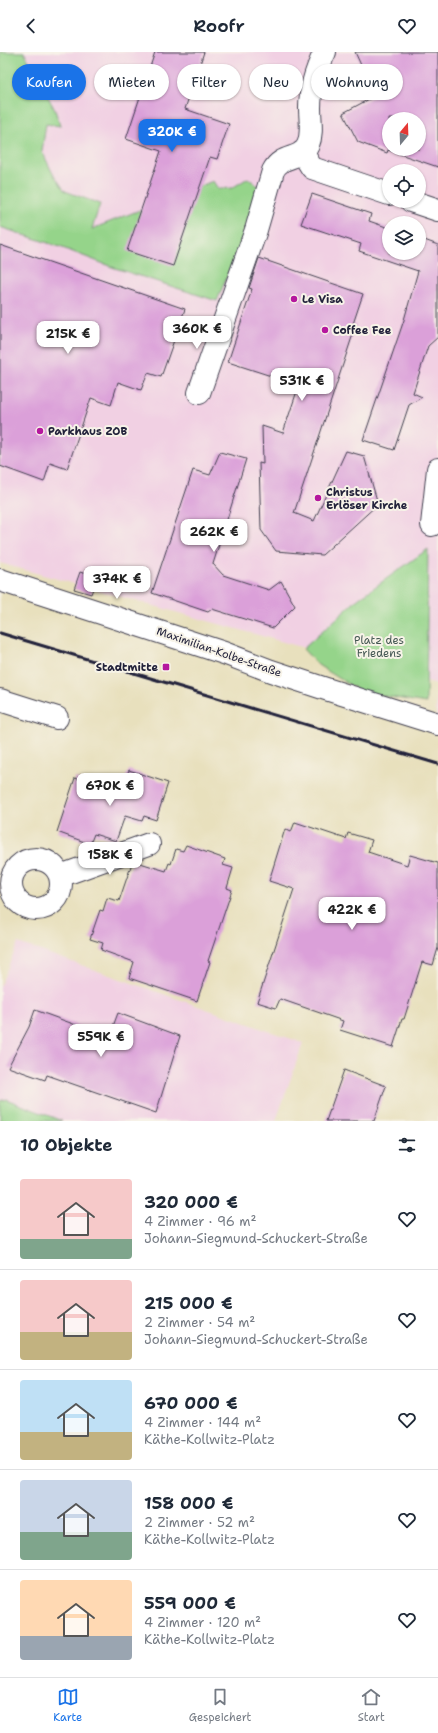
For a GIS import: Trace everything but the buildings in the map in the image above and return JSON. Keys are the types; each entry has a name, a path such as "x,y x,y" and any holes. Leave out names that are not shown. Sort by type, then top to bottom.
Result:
{"street":[{"path":"200,393 254,237 276,164 282,160 296,156 307,147 310,138 311,90 318,66 325,52"},
{"path":"302,152 312,168 382,192"},
{"path":"426,206 438,210"},
{"path":"432,525 438,469"},
{"name":"Maximilian-Kolbe-Straße","path":"0,580 224,653 326,689 438,724"},
{"path":"0,700 57,718"},
{"path":"60,876 149,844"},
{"path":"36,859 44,860 51,864 57,869 60,876 62,884 56,900 47,907 35,909 27,907 16,898 6,881 17,868 29,860 36,859"}],"shaded area":[{"path":"0,52 438,52 438,719 436,718 437,685 0,563"},
{"path":"18,943 303,1043 276,1121 56,1121 0,1101 0,986"}],"green space":[{"path":"0,52 24,52 30,64 12,64 12,100 50,100 55,110 60,126 46,124 42,151 52,172 65,191 100,204 92,229 213,181 218,189 232,188 248,178 263,190 217,301 112,267 60,247 0,227"},
{"name":"Platz des Friedens","path":"428,549 426,703 361,692 318,665 303,649 358,599"},
{"path":"6,1099 62,1121 0,1121 0,1101"}],"railway":[{"path":"0,633 438,764"}],"place":[{"name":"Le Visa","path":"294,299"},
{"name":"Coffee Fee","path":"325,330"},
{"name":"Parkhaus ZOB","path":"40,431"},
{"name":"Christus Erlöser Kirche","path":"318,498"},
{"name":"Stadtmitte","path":"166,667"}]}
